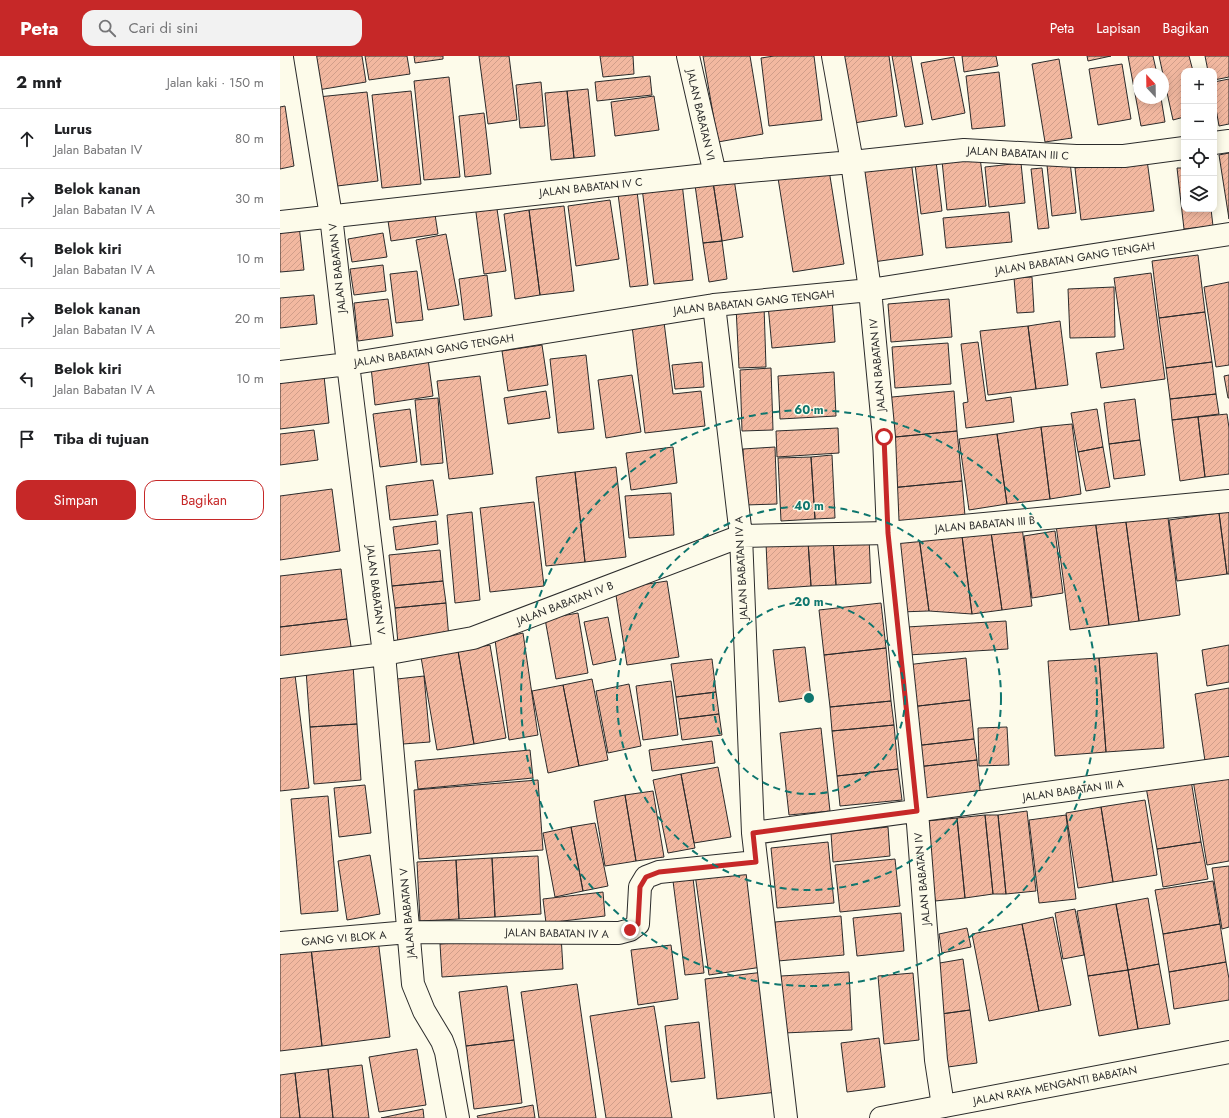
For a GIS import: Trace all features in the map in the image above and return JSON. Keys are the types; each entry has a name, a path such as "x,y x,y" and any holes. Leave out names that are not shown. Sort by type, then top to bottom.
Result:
{"street":[{"name":"JALAN BABATAN V","path":"305,56 331,216 384,654 413,984 424,1011 442,1041 446,1052 458,1118"},
{"name":"JALAN BABATAN VI","path":"688,56 715,174"},
{"name":"JALAN BABATAN IV","path":"833,56 852,162 870,290 884,437 888,533 917,811 936,1060 943,1106"},
{"path":"1217,143 1229,141"},
{"name":"JALAN BABATAN III C","path":"852,162 964,150 1076,156 1124,156 1181,148"},
{"name":"JALAN BABATAN IV C","path":"280,222 715,174 852,162"},
{"name":"JALAN BABATAN GANG TENGAH","path":"280,372 348,364 714,305 870,290 1229,234"},
{"name":"JALAN BABATAN IV A","path":"714,305 741,536 753,833 786,1118"},
{"name":"JALAN BABATAN III B","path":"741,536 888,533 1229,501"},
{"name":"JALAN BABATAN IV B","path":"384,654 473,638 741,536"},
{"path":"280,667 384,654"},
{"name":"JALAN BABATAN III A","path":"917,811 1229,768"},
{"path":"753,833 917,811"},
{"name":"JALAN BABATAN IV A","path":"409,932 619,933 630,930 638,924 640,887 646,877 659,872 756,862"},
{"name":"GANG VI BLOK A","path":"280,943 409,932"},
{"name":"JALAN RAYA MENGANTI BABATAN","path":"881,1118 1229,1052"}],"building":[{"path":"306,56 362,56 366,82 312,91"},
{"path":"365,56 407,56 410,74 369,80"},
{"path":"414,56 443,56 443,59 415,63"},
{"path":"479,56 509,56 517,120 488,124"},
{"path":"600,56 633,56 634,74 603,77"},
{"path":"703,56 750,56 763,134 718,142"},
{"path":"774,56 814,56 822,120 769,126 761,58"},
{"path":"844,56 889,56 897,116 854,123"},
{"path":"892,56 911,56 923,124 905,127"},
{"path":"962,56 996,56 998,66 964,72"},
{"path":"1087,56 1111,56 1088,61"},
{"path":"1128,56 1153,56 1156,68 1133,68 1133,83"},
{"path":"1159,56 1189,56 1192,68 1181,68 1181,118 1173,120 1169,102 1169,68 1162,68"},
{"path":"1205,56 1229,56 1229,77 1217,79 1217,68 1207,68"},
{"path":"954,57 965,113 932,120 921,63"},
{"path":"1059,59 1072,138 1045,142 1032,64"},
{"path":"1122,64 1131,119 1098,125 1089,69"},
{"path":"999,72 1005,126 972,129 966,76"},
{"path":"650,76 652,95 597,101 595,82"},
{"path":"449,77 460,177 424,180 414,81"},
{"path":"1229,79 1229,124 1219,126 1217,114 1217,81"},
{"path":"541,82 545,126 520,128 516,85"},
{"path":"588,89 595,156 574,158 567,91"},
{"path":"411,91 421,184 382,188 372,95"},
{"path":"567,91 574,158 551,160 545,93"},
{"path":"367,92 378,181 329,187 318,97"},
{"path":"654,96 659,130 615,136 611,102"},
{"path":"1137,104 1162,104 1165,122 1141,126"},
{"path":"285,106 294,166 280,169 280,107"},
{"path":"484,113 491,174 465,177 459,116"},
{"path":"1229,153 1229,219 1219,155"},
{"path":"980,157 986,206 947,210 942,161"},
{"path":"911,160 923,255 873,262 860,167"},
{"path":"1147,160 1154,211 1081,220 1075,168"},
{"path":"936,161 942,211 921,214 915,164"},
{"path":"1070,162 1076,213 1052,216 1047,165"},
{"path":"1021,163 1025,203 989,207 985,167"},
{"path":"1042,168 1049,228 1038,229 1031,169"},
{"path":"1177,168 1181,168 1181,203"},
{"path":"829,170 844,264 793,272 778,178"},
{"path":"734,179 743,237 722,241 713,182"},
{"path":"713,182 722,241 703,243 695,185"},
{"path":"682,183 693,280 654,284 642,188"},
{"path":"637,191 648,285 630,287 618,194"},
{"path":"610,200 619,259 576,266 568,206"},
{"path":"496,202 506,271 484,274 475,205"},
{"path":"564,206 574,291 540,295 529,210"},
{"path":"434,208 438,234 391,241 387,214"},
{"path":"529,210 540,295 515,299 504,214"},
{"path":"1009,212 1012,242 946,248 943,218"},
{"path":"1182,212 1211,212 1213,226 1184,229"},
{"path":"299,225 304,270 280,272 280,227"},
{"path":"383,233 387,257 352,262 348,239"},
{"path":"446,234 459,305 428,310 416,240"},
{"path":"722,241 727,279 709,282 703,243"},
{"path":"1198,255 1205,312 1159,318 1152,261"},
{"path":"383,265 386,291 354,295 350,269"},
{"path":"417,271 423,320 396,323 390,274"},
{"path":"1151,273 1165,379 1101,388 1096,353 1124,349 1114,278"},
{"path":"487,275 492,316 464,320 459,279"},
{"path":"1032,277 1034,312 1017,313 1014,278"},
{"path":"1229,282 1229,365 1216,367 1204,287"},
{"path":"1114,287 1115,337 1070,338 1068,289"},
{"path":"314,295 317,324 280,328 280,298"},
{"path":"388,299 393,336 358,341 354,303"},
{"path":"832,299 835,342 772,348 768,305"},
{"path":"949,299 952,337 891,342 888,304"},
{"path":"764,306 766,367 739,368 736,307"},
{"path":"1205,312 1212,362 1166,368 1159,318"},
{"path":"1060,321 1068,385 1036,389 1028,326"},
{"path":"664,322 673,394 701,391 705,426 645,433 632,326"},
{"path":"1028,326 1036,389 988,395 980,331"},
{"path":"978,342 986,401 1011,397 1014,422 966,428 963,403 968,402 961,344"},
{"path":"948,343 951,384 895,388 892,347"},
{"path":"542,345 548,385 508,391 502,351"},
{"path":"586,355 594,429 558,433 550,359"},
{"path":"428,359 433,396 375,405 371,367"},
{"path":"702,362 704,387 675,389 672,365"},
{"path":"1212,362 1216,394 1170,399 1166,368"},
{"path":"771,368 773,430 742,431 740,370"},
{"path":"834,372 836,416 780,419 778,376"},
{"path":"632,375 641,432 606,438 598,380"},
{"path":"1229,375 1229,398 1228,398 1224,376"},
{"path":"324,376 329,423 280,429 280,381"},
{"path":"480,376 493,474 449,479 437,381"},
{"path":"546,391 550,418 508,424 504,398"},
{"path":"954,391 957,431 885,438 882,398"},
{"path":"1216,394 1219,414 1172,420 1170,399"},
{"path":"438,398 443,463 421,465 415,400"},
{"path":"1135,399 1140,440 1109,444 1104,403"},
{"path":"410,409 417,462 380,467 373,414"},
{"path":"1097,409 1103,447 1078,452 1071,413"},
{"path":"1227,414 1229,428 1229,474 1205,477 1198,417"},
{"path":"1198,417 1205,477 1180,481 1172,420"},
{"path":"1072,424 1081,494 1050,499 1041,427"},
{"path":"1041,427 1050,499 1007,504 997,434"},
{"path":"838,428 839,453 777,457 776,431"},
{"path":"314,430 318,460 280,465 280,434"},
{"path":"957,431 962,481 890,488 885,438"},
{"path":"997,434 1007,504 969,510 959,439"},
{"path":"1140,440 1145,475 1114,479 1109,444"},
{"path":"673,447 677,483 631,490 626,453"},
{"path":"775,447 777,504 745,505 743,449"},
{"path":"1103,447 1110,487 1086,491 1078,452"},
{"path":"832,455 835,518 815,519 811,457"},
{"path":"811,457 815,519 781,521 778,458"},
{"path":"616,467 626,557 585,562 575,472"},
{"path":"575,472 585,562 546,566 536,477"},
{"path":"433,480 438,515 390,520 386,486"},
{"path":"962,481 965,516 893,523 890,488"},
{"path":"332,489 340,551 280,560 280,496"},
{"path":"671,493 674,535 629,538 625,496"},
{"path":"534,502 544,586 490,592 480,508"},
{"path":"1167,510 1180,615 1139,621 1125,515"},
{"path":"472,512 480,600 455,603 447,515"},
{"path":"1229,512 1229,574 1227,574 1219,513"},
{"path":"1219,513 1227,574 1177,581 1169,520"},
{"path":"1125,515 1139,621 1109,625 1095,519"},
{"path":"1095,519 1109,625 1070,630 1056,525"},
{"path":"436,521 438,544 396,550 393,527"},
{"path":"1022,527 1032,606 1002,610 991,532"},
{"path":"1055,531 1063,593 1032,598 1024,536"},
{"path":"991,532 1002,610 972,614 962,536"},
{"path":"962,536 972,614 929,611 919,537"},
{"path":"869,537 871,583 836,585 833,539"},
{"path":"919,537 929,611 899,612 893,538"},
{"path":"833,539 836,585 811,586 808,541"},
{"path":"808,541 811,586 768,589 766,543"},
{"path":"440,550 443,581 392,586 389,555"},
{"path":"341,569 347,619 280,627 280,576"},
{"path":"443,581 446,603 395,608 392,586"},
{"path":"667,581 679,657 627,665 615,589"},
{"path":"446,603 449,639 398,644 395,608"},
{"path":"881,603 886,648 824,655 819,610"},
{"path":"578,613 588,673 556,679 545,619"},
{"path":"608,617 616,660 593,665 584,622"},
{"path":"347,619 352,653 280,662 280,627"},
{"path":"1006,621 1008,649 908,655 907,627"},
{"path":"523,633 538,735 509,740 495,640"},
{"path":"490,645 506,738 474,744 458,651"},
{"path":"1229,645 1229,682 1207,686 1202,650"},
{"path":"805,647 811,697 779,702 773,650"},
{"path":"886,648 891,701 830,707 824,655"},
{"path":"458,651 474,744 437,750 421,657"},
{"path":"1157,653 1164,748 1106,752 1099,658"},
{"path":"966,658 970,700 910,707 906,665"},
{"path":"1099,658 1106,752 1055,756 1048,661"},
{"path":"712,659 716,692 676,697 671,664"},
{"path":"353,665 357,724 310,727 306,670"},
{"path":"295,675 309,788 280,791 280,677"},
{"path":"424,676 430,742 403,744 397,679"},
{"path":"592,679 608,760 579,766 563,685"},
{"path":"671,681 678,735 643,740 636,686"},
{"path":"629,684 641,746 608,753 596,691"},
{"path":"563,685 579,766 548,773 532,691"},
{"path":"1229,688 1229,757 1205,761 1195,694"},
{"path":"716,692 719,714 679,719 676,697"},
{"path":"970,700 974,739 914,746 910,707"},
{"path":"891,701 894,725 832,731 830,707"},
{"path":"719,714 722,735 682,740 679,719"},
{"path":"357,724 361,780 314,784 310,727"},
{"path":"894,725 898,769 837,776 832,731"},
{"path":"1007,727 1009,765 979,766 978,728"},
{"path":"821,728 830,811 789,815 780,733"},
{"path":"974,739 977,760 917,767 914,746"},
{"path":"712,741 715,763 652,771 649,750"},
{"path":"530,750 533,778 418,789 415,761"},
{"path":"977,760 981,799 921,805 917,767"},
{"path":"718,767 731,837 694,843 681,774"},
{"path":"898,769 902,800 840,806 837,776"},
{"path":"681,774 695,848 668,853 653,780"},
{"path":"1229,774 1229,861 1207,865 1193,780"},
{"path":"538,780 543,850 419,859 414,790"},
{"path":"1191,780 1201,842 1157,849 1146,787"},
{"path":"365,785 371,833 339,837 334,788"},
{"path":"653,791 664,857 636,861 625,795"},
{"path":"625,795 636,861 605,866 594,801"},
{"path":"328,796 338,911 301,914 291,799"},
{"path":"1145,800 1157,875 1113,882 1101,807"},
{"path":"1101,807 1113,882 1078,888 1066,813"},
{"path":"1027,811 1036,891 1006,894 998,815"},
{"path":"985,815 998,815 1006,894 993,894"},
{"path":"985,815 993,894 965,898 957,818"},
{"path":"1066,815 1076,899 1039,903 1029,820"},
{"path":"957,818 965,898 935,901 927,821"},
{"path":"595,823 608,886 583,891 571,827"},
{"path":"571,827 583,891 555,897 543,833"},
{"path":"888,827 890,856 833,862 831,833"},
{"path":"828,842 834,903 777,908 771,848"},
{"path":"1201,842 1208,879 1163,887 1157,849"},
{"path":"370,855 380,914 347,920 338,861"},
{"path":"538,856 541,914 495,917 492,858"},
{"path":"492,858 495,917 459,919 456,860"},
{"path":"895,859 900,906 840,912 835,865"},
{"path":"456,860 459,919 420,921 417,862"},
{"path":"748,866 762,967 709,975 695,874"},
{"path":"1229,866 1229,927 1222,929 1212,868"},
{"path":"693,878 704,973 685,975 673,881"},
{"path":"1213,881 1220,924 1163,934 1155,890"},
{"path":"603,892 605,916 546,923 543,899"},
{"path":"1148,898 1159,964 1128,970 1116,904"},
{"path":"1116,904 1128,970 1088,976 1077,911"},
{"path":"1075,909 1084,955 1063,959 1055,913"},
{"path":"901,913 904,951 857,956 853,918"},
{"path":"841,916 844,955 778,961 775,922"},
{"path":"1053,917 1071,1005 1039,1011 1022,924"},
{"path":"1022,924 1039,1011 989,1021 972,934"},
{"path":"1220,924 1226,962 1169,972 1163,934"},
{"path":"967,928 971,947 942,953 939,934"},
{"path":"561,935 563,969 442,977 440,944"},
{"path":"378,939 390,1037 322,1046 311,948"},
{"path":"671,945 678,999 638,1005 631,950"},
{"path":"311,948 322,1046 280,1051 280,952"},
{"path":"963,959 970,1010 941,1014 934,964"},
{"path":"1226,962 1229,979 1229,1000 1174,1009 1169,972"},
{"path":"1159,964 1170,1024 1138,1029 1128,970"},
{"path":"1128,970 1138,1029 1099,1036 1088,976"},
{"path":"764,972 777,1092 717,1099 705,979"},
{"path":"849,972 852,1030 784,1033 781,976"},
{"path":"913,973 919,1040 884,1044 878,976"},
{"path":"577,984 596,1118 539,1118 521,992"},
{"path":"507,986 514,1040 466,1046 459,992"},
{"path":"654,1006 672,1118 606,1118 590,1016"},
{"path":"970,1010 977,1063 948,1067 941,1014"},
{"path":"699,1022 705,1078 671,1082 665,1026"},
{"path":"879,1038 885,1087 847,1092 841,1043"},
{"path":"514,1040 522,1103 474,1109 466,1046"},
{"path":"417,1049 426,1105 379,1112 369,1057"},
{"path":"362,1065 369,1118 333,1118 328,1069"},
{"path":"328,1069 333,1118 300,1118 295,1073"},
{"path":"295,1073 300,1118 280,1118 280,1075"},
{"path":"533,1105 535,1118 478,1118 477,1116"},
{"path":"423,1109 424,1118 381,1118"}],"route":[{"path":"630,930 638,924 640,887 646,877 659,872 756,862 753,833 917,811 888,533 884,437"}]}
